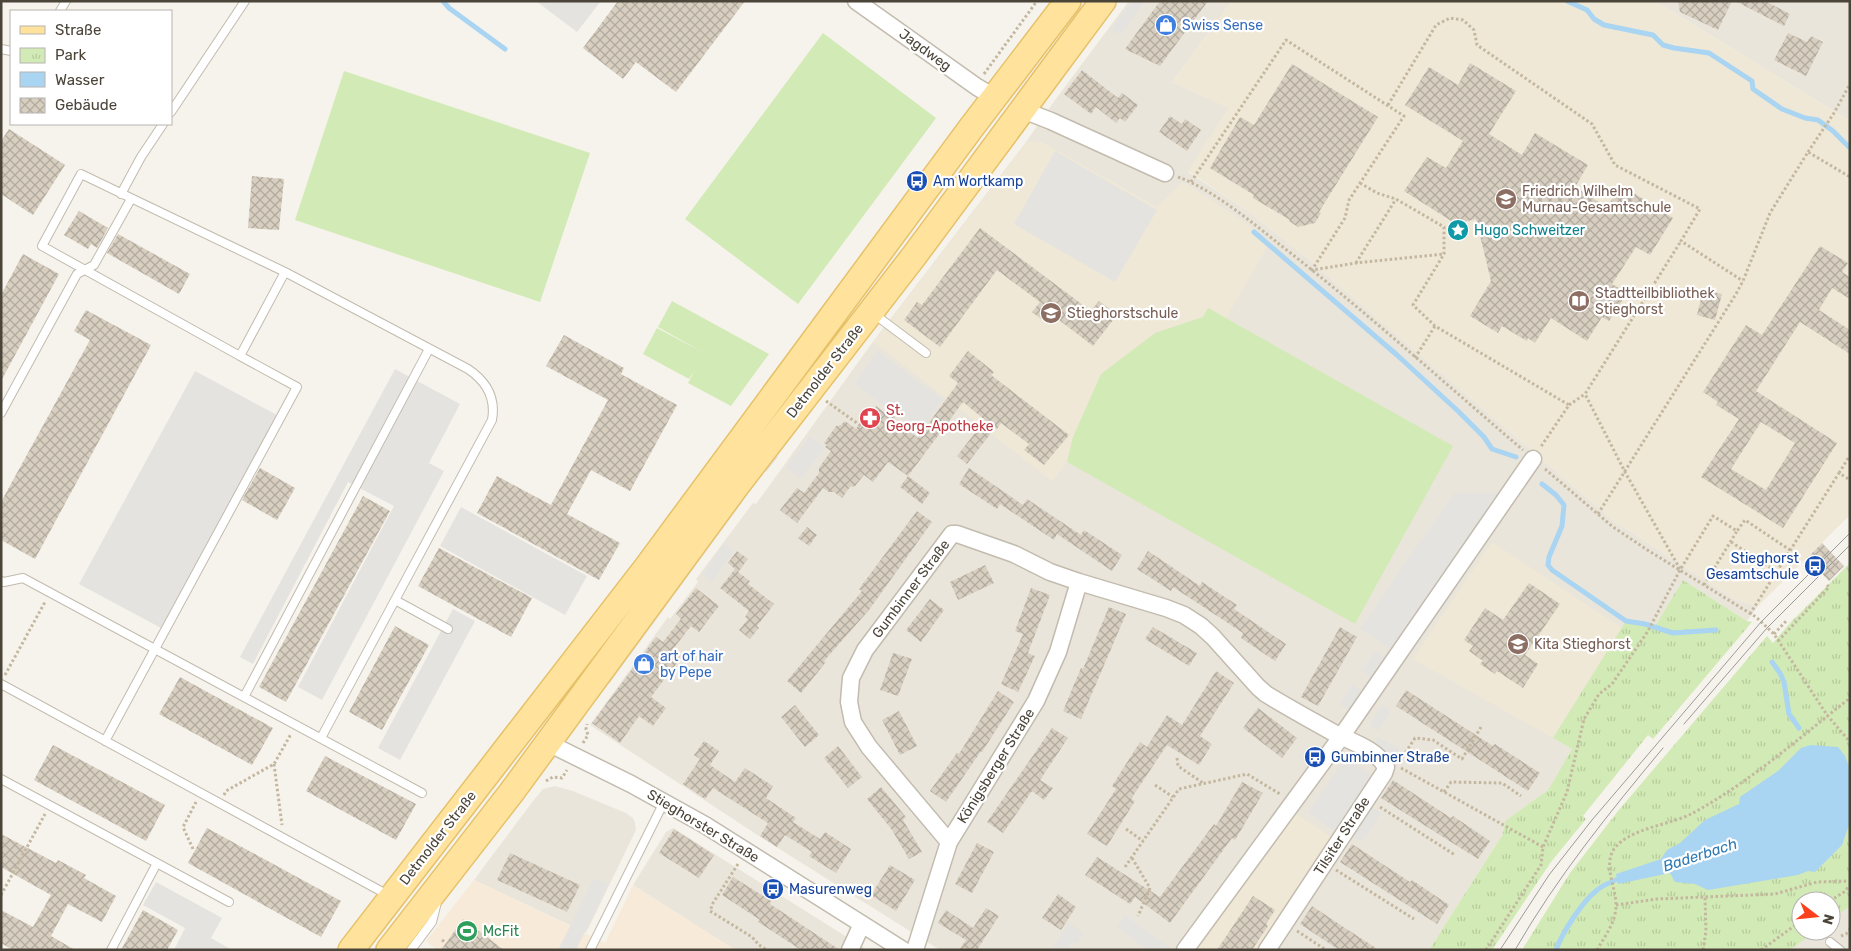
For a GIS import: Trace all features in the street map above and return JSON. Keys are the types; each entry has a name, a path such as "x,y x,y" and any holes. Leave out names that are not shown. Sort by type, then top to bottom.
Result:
{"main road":[{"name":"Detmolder Straße","path":"351,950 647,567 994,97 1068,1"},
{"name":"Detmolder Straße","path":"389,950 548,743 737,486 871,312 1103,1"},
{"path":"994,97 1023,110"},
{"path":"525,726 548,743"},
{"path":"392,897 416,915"}],"street":[{"name":"Jagdweg","path":"856,1 994,97"},
{"path":"1023,110 1165,174"},
{"path":"1185,950 1341,737 1533,459"},
{"name":"Gumbinner Straße","path":"949,842 869,747 853,722 849,702 851,678 865,650 952,534 957,534 1014,554 1050,572 1184,615 1207,632 1266,694 1341,737"},
{"name":"Königsberger Straße","path":"916,950 949,842 1036,701 1058,652 1079,582"},
{"name":"Tilsiter Straße","path":"1267,950 1384,773 1386,767 1382,760 1360,745 1341,737"},
{"name":"Stieghorster Straße","path":"548,743 664,802 746,851 903,950"},
{"path":"850,950 862,924"}],"lane":[{"path":"172,110 245,1"},
{"path":"121,194 141,157 162,125"},
{"path":"106,741 297,386 42,246 81,174 285,272 475,374 491,395 494,410 488,429 321,738"},
{"path":"1,413 77,274 94,265 132,198"},
{"path":"240,356 285,272"},
{"path":"871,312 926,354"},
{"path":"244,697 428,349"},
{"path":"1,581 23,578 422,793"},
{"path":"395,600 448,629"},
{"path":"1,682 392,897"},
{"path":"1,778 229,902"},
{"path":"590,950 664,802"},
{"path":"111,950 158,863"},
{"path":"411,950 432,922 442,881"},
{"path":"1830,942 1840,950"}],"path":[{"path":"985,72 1037,1"},
{"path":"1388,105 1436,25 1450,18 1463,20 1474,30 1477,45 1592,124 1616,165 1700,209 1585,394 1569,405 1533,459"},
{"path":"1191,182 1286,40 1404,116 1349,200 1345,218 1312,270"},
{"path":"1598,514 1743,281 1770,213 1834,113 1850,84"},
{"path":"1808,152 1850,177"},
{"path":"1165,174 1191,182 1240,214 1312,270 1598,514 1635,541 1756,617 1774,634 1827,715 1850,742"},
{"path":"1360,183 1376,194 1396,199 1444,227 1444,254 1414,305 1435,326 1569,405"},
{"path":"1356,263 1396,199"},
{"path":"1681,242 1743,281"},
{"path":"1312,270 1356,263 1444,254"},
{"path":"1414,358 1435,326"},
{"path":"1585,394 1625,472 1680,570"},
{"path":"822,398 861,426"},
{"path":"1750,614 1849,458"},
{"path":"1839,473 1850,480"},
{"path":"1486,950 1541,866 1543,847 1567,792 1584,719 1599,694 1612,684 1648,632 1680,570 1713,516 1737,531"},
{"path":"1704,585 1745,520 1790,550"},
{"path":"1731,542 1786,577"},
{"path":"1778,642 1829,587 1827,585"},
{"path":"1,682 50,592"},
{"path":"1774,634 1787,620"},
{"path":"1597,950 1614,919 1616,904 1609,866 1613,850 1623,839 1691,814 1743,782 1850,698"},
{"path":"219,803 226,791 274,764 296,724"},
{"path":"1481,727 1462,759 1432,740 1415,738 1397,766 1543,847"},
{"path":"1177,758 1178,766 1204,784"},
{"path":"274,764 282,822 279,836"},
{"path":"1125,867 1179,788 1247,774 1293,803"},
{"path":"1444,792 1451,782 1502,783 1521,796"},
{"path":"1155,785 1173,798"},
{"path":"193,849 183,827 201,793"},
{"path":"1367,798 1455,855"},
{"path":"1,895 50,805"},
{"path":"1126,829 1143,841"},
{"path":"746,851 713,903 710,911 752,937 767,950"},
{"path":"1132,858 1150,888 1138,916"},
{"path":"1324,863 1414,919"},
{"path":"1616,904 1657,899 1775,894 1817,882 1850,881"},
{"path":"1841,894 1850,885"},
{"path":"1703,950 1706,931 1705,896"},
{"path":"1285,924 1326,950"},
{"path":"1760,950 1791,928"}],"shaded area":[{"path":"536,1 601,1 577,32"},
{"path":"1129,1 1232,1 1172,82 1230,108 1188,172 1248,211 1312,262 1614,521 1736,600 1758,606 1747,621 1683,580 1655,626 1553,738 1572,749 1548,790 1505,821 1503,834 1429,950 940,950 759,836 590,725 668,617 670,619 698,582 696,579 753,503 756,504 872,343 1026,142"},
{"path":"1132,1 1145,1 1121,34 1110,31"},
{"path":"1232,1 1655,1 1850,121 1850,515 1758,606 1736,600 1614,521 1312,262 1248,211 1188,171 1229,108 1172,82"},
{"path":"1655,1 1850,1 1850,121"},
{"name":"Stieghorstschule","path":"1042,142 1157,207 1183,182 1243,221 1270,242 1226,318 1208,308 1203,317 1155,333 1073,437 1067,462 1052,481 874,342 1026,143"},
{"path":"1055,151 1157,210 1115,282 1014,224"},
{"path":"878,351 943,400 894,467 889,463 915,428 854,384"},
{"path":"395,369 460,404 429,463 444,471 322,700 298,687 394,506 348,482 253,664 240,657"},
{"path":"195,371 277,415 161,628 79,584"},
{"path":"810,436 825,447 801,479 786,467"},
{"path":"772,452 778,457 765,471 609,684 605,681"},
{"path":"1454,493 1498,493 1390,649 1360,628"},
{"path":"461,507 587,576 565,615 440,546"},
{"name":"Kita Stieghorst","path":"1492,542 1622,628 1553,738 1413,659"},
{"path":"724,543 734,551 712,582 702,575"},
{"path":"453,609 475,621 400,760 378,748"},
{"path":"1375,651 1384,658 1371,677 1361,670"},
{"path":"1352,684 1361,690 1349,710 1339,704"},
{"path":"1382,705 1391,711 1378,731 1369,725"},
{"path":"1378,737 1400,749 1395,758 1373,746"},
{"path":"1346,757 1372,776 1334,831 1308,813"},
{"path":"555,786 573,791 626,813 633,818 635,823 636,830 586,933 474,880 543,789"},
{"path":"1369,806 1381,813 1362,842 1351,835"},
{"path":"1295,813 1333,838 1259,950 1196,950"},
{"path":"673,828 867,950 735,950 633,885 666,832"},
{"path":"594,878 608,885 576,950 563,950 559,948"},
{"path":"474,880 605,943 633,885 735,950 437,950 426,941"},
{"path":"156,882 222,918 211,938 232,950 174,950 185,928 143,905"},
{"path":"1850,906 1850,950 1790,950 1802,941 1841,941 1841,913"},
{"path":"1125,915 1171,949 1148,950 1117,927"},
{"path":"1069,923 1084,933 1077,944 1073,942 1067,950 1051,950"}],"green space":[{"path":"823,33 936,118 798,304 685,219"},
{"path":"344,71 590,153 540,302 295,220"},
{"path":"672,301 769,354 731,406 688,383 695,370 689,379 643,354 657,328 704,353 658,327"},
{"path":"1208,308 1453,446 1355,624 1067,462 1073,437 1101,374 1155,333 1203,317"},
{"path":"1850,563 1850,906 1841,913 1841,891 1791,891 1791,941 1802,941 1790,950 1522,950 1570,873 1618,811 1767,636 1773,643 1790,623"},
{"path":"1683,580 1747,621 1752,622 1653,739 1648,735 1583,816 1586,819 1551,862 1492,950 1429,950 1503,834 1505,821 1548,790 1572,749 1553,738 1626,621 1655,626"}],"water":[{"path":"1811,745 1838,747 1845,756 1850,769 1850,822 1842,845 1815,872 1808,871 1798,875 1708,890 1695,884 1675,882 1670,873 1618,884 1616,874 1661,859 1667,850 1680,843 1705,820 1739,804 1740,797 1778,771 1801,748"}],"building":[{"path":"618,1 745,1 676,92 636,62 623,79 583,48"},
{"name":"Swiss Sense","path":"1160,1 1208,1 1160,66 1125,49"},
{"path":"1678,1 1732,1 1718,30 1680,12"},
{"path":"1735,1 1765,1 1790,14 1784,26"},
{"path":"1788,33 1807,42 1811,36 1823,42 1806,76 1774,60"},
{"name":"Friedrich Wilhelm Murnau-Gesamtschule","path":"1470,63 1516,91 1489,134 1522,155 1535,133 1588,165 1575,187 1607,207 1621,185 1673,218 1650,255 1636,247 1612,284 1627,293 1609,321 1602,317 1587,341 1551,318 1535,343 1528,338 1527,341 1502,326 1498,333 1470,316 1491,281 1476,219 1456,224 1404,191 1427,157 1446,168 1463,141 1405,105 1429,67 1458,85"},
{"path":"1292,64 1378,117 1319,212 1321,213 1315,223 1298,227 1290,220 1253,198 1254,195 1210,168 1240,117 1254,125"},
{"path":"1082,70 1118,98 1122,93 1138,105 1125,122 1120,118 1116,123 1096,107 1091,114 1064,94"},
{"path":"1170,116 1182,124 1185,119 1201,130 1187,151 1159,132"},
{"path":"9,129 65,165 33,215 1,194 1,141"},
{"path":"252,176 284,179 279,230 248,228"},
{"path":"79,211 108,228 97,248 91,244 88,249 64,235"},
{"path":"980,228 1091,311 1099,301 1117,315 1093,346 1054,316 1048,324 1032,312 1040,302 997,270 940,347 904,320 917,302 922,305"},
{"path":"118,234 190,274 179,294 107,253"},
{"path":"1820,246 1848,263 1842,272 1850,277 1850,299 1832,288 1819,310 1850,330 1850,354 1800,322 1756,391 1837,443 1783,528 1701,477 1739,419 1716,405 1718,402 1703,392 1746,325 1762,335","holes":["1761,422 1795,443 1766,490 1731,469"]},
{"path":"23,254 59,274 1,381 1,295"},
{"path":"1703,290 1722,294 1715,320 1697,315"},
{"path":"86,310 151,345 35,559 1,540 1,502 90,340 74,331"},
{"path":"564,335 624,368 621,374 677,405 630,491 591,470 567,514 620,543 599,580 477,513 497,476 551,505 608,400 546,366"},
{"path":"968,351 994,372 991,375 1069,435 1044,465 1024,450 1029,444 1001,423 967,464 957,456 985,420 963,402 908,476 888,462 873,482 864,475 855,486 850,487 842,498 834,492 829,492 823,488 797,523 780,510 797,488 804,493 819,473 819,468 831,451 825,447 827,445 824,443 836,426 841,425 845,421 856,429 868,412 873,411 876,406 885,413 890,412 894,415 896,421 918,438 958,383 949,376"},
{"path":"260,468 295,488 277,520 242,500"},
{"path":"969,468 1023,505 1027,499 1081,535 1084,530 1122,555 1112,571 1057,534 1054,540 1000,504 997,509 959,484"},
{"path":"908,476 930,493 922,504 900,487"},
{"path":"363,496 390,511 286,702 259,687"},
{"path":"917,511 932,522 869,610 824,661 826,662 801,693 787,681 862,591 859,589"},
{"path":"807,527 817,535 809,546 798,538"},
{"path":"1822,543 1844,566 1829,581 1807,558"},
{"path":"439,548 532,598 511,637 418,586"},
{"path":"737,551 748,559 738,572 750,581 748,584 774,604 757,626 759,628 750,639 739,630 748,619 745,617 749,611 720,588 735,569 728,563"},
{"path":"1148,551 1200,586 1202,582 1237,605 1234,609 1286,644 1275,661 1241,638 1243,633 1173,587 1171,591 1137,569"},
{"path":"985,565 994,583 958,600 950,582"},
{"path":"1529,583 1560,604 1525,655 1538,664 1523,688 1497,671 1495,674 1480,664 1483,661 1469,651 1473,646 1464,640 1485,608 1503,620"},
{"path":"696,588 719,606 699,632 691,626 673,649 682,656 651,697 666,708 653,726 639,716 620,743 592,723 656,637 663,642 681,619 676,614"},
{"path":"1031,588 1050,595 1028,653 1035,656 1018,692 1001,684 1023,634 1015,631"},
{"path":"930,599 944,610 921,642 906,630"},
{"path":"1109,607 1126,614 1081,719 1063,711"},
{"path":"395,626 429,645 382,730 349,712"},
{"path":"1153,627 1197,653 1189,666 1145,639"},
{"path":"1340,627 1357,637 1318,706 1301,697"},
{"path":"893,653 912,659 898,696 880,690"},
{"path":"1216,671 1234,683 1200,736 1212,744 1199,765 1167,745 1131,799 1135,801 1107,846 1087,834 1116,789 1112,786 1140,742 1147,747 1167,715 1182,725"},
{"path":"180,677 273,728 252,765 159,714"},
{"path":"1406,690 1493,746 1495,744 1540,773 1528,791 1396,706"},
{"path":"998,691 1014,702 982,752 946,802 930,791 957,753 959,754"},
{"path":"795,705 819,735 805,747 781,717"},
{"path":"1258,708 1297,738 1282,758 1243,728"},
{"path":"899,711 917,746 900,755 882,720"},
{"path":"1052,728 1068,738 1040,780 1053,788 1044,800 1032,791 1003,833 987,822"},
{"path":"704,741 719,751 710,765 735,782 745,768 773,786 766,798 796,818 793,822 820,839 825,832 851,849 836,873 809,856 812,852 785,835 777,847 760,836 768,823 713,788 705,799 683,784 700,759 694,755"},
{"path":"53,745 165,805 146,841 34,780"},
{"path":"838,746 862,777 848,788 824,758"},
{"path":"325,756 416,804 396,840 306,791"},
{"path":"1393,780 1490,841 1478,859 1381,798"},
{"path":"1242,782 1263,793 1235,840 1232,838 1170,923 1135,897 1130,904 1085,875 1097,857 1160,897 1214,824 1216,826"},
{"path":"881,787 906,817 903,820 922,852 909,859 892,830 867,799"},
{"path":"207,828 341,901 321,937 188,863"},
{"path":"674,829 714,855 699,878 659,853"},
{"path":"1,834 56,863 58,860 86,875 84,878 116,896 102,922 68,904 51,936 75,950 13,950 1,943 1,910 33,927 51,895 1,867"},
{"path":"977,843 994,852 972,893 955,884"},
{"path":"1352,844 1449,905 1437,924 1340,862"},
{"path":"510,853 580,885 567,912 497,880"},
{"path":"890,865 915,880 896,911 871,895"},
{"path":"733,877 771,901 770,904 840,950 801,950 758,922 760,920 722,895"},
{"path":"1058,894 1076,907 1061,930 1042,918"},
{"path":"1253,896 1275,910 1266,924 1268,926 1252,950 1217,950"},
{"path":"1312,906 1379,950 1339,950 1300,924"},
{"path":"986,908 999,916 977,950 959,950 966,940 938,923 946,910 973,928"},
{"path":"143,910 178,930 167,950 121,950"},
{"name":"McFit","path":"463,919 504,950 441,950"}],"waterway":[{"path":"443,1 449,8 505,49"},
{"path":"1567,1 1587,10 1594,19 1604,25 1653,35 1663,45 1674,48 1709,53 1752,81 1753,89 1782,109 1805,118 1818,120 1833,131 1850,148"},
{"path":"1254,232 1397,355 1459,412 1484,437 1492,449 1516,457"},
{"path":"1542,484 1556,495 1564,505 1562,526 1549,557 1548,565 1552,570 1626,621 1645,624 1673,633 1716,630"},
{"path":"1772,662 1784,682 1789,714 1799,728"},
{"name":"Baderbach","path":"1556,950 1573,918 1585,902 1601,887 1621,878"}],"tram line":[{"path":"1500,950 1549,875 1592,820 1761,622 1850,533"},
{"path":"1684,724 1767,628 1850,545"},
{"path":"1515,950 1566,871 1663,748"}],"place":[{"name":"Swiss Sense","path":"1166,25"},
{"name":"Am Wortkamp","path":"917,181"},
{"name":"Friedrich Wilhelm Murnau-Gesamtschule","path":"1506,199"},
{"name":"Hugo Schweitzer","path":"1458,230"},
{"name":"Stadtteilbibliothek Stieghorst","path":"1579,301"},
{"name":"Stieghorstschule","path":"1051,313"},
{"name":"St. Georg-Apotheke","path":"870,418"},
{"name":"Stieghorst Gesamtschule","path":"1815,566"},
{"name":"Kita Stieghorst","path":"1518,644"},
{"name":"art of hair by Pepe","path":"644,664"},
{"name":"Gumbinner Straße","path":"1315,757"},
{"name":"Masurenweg","path":"773,889"},
{"name":"McFit","path":"467,931"}]}
